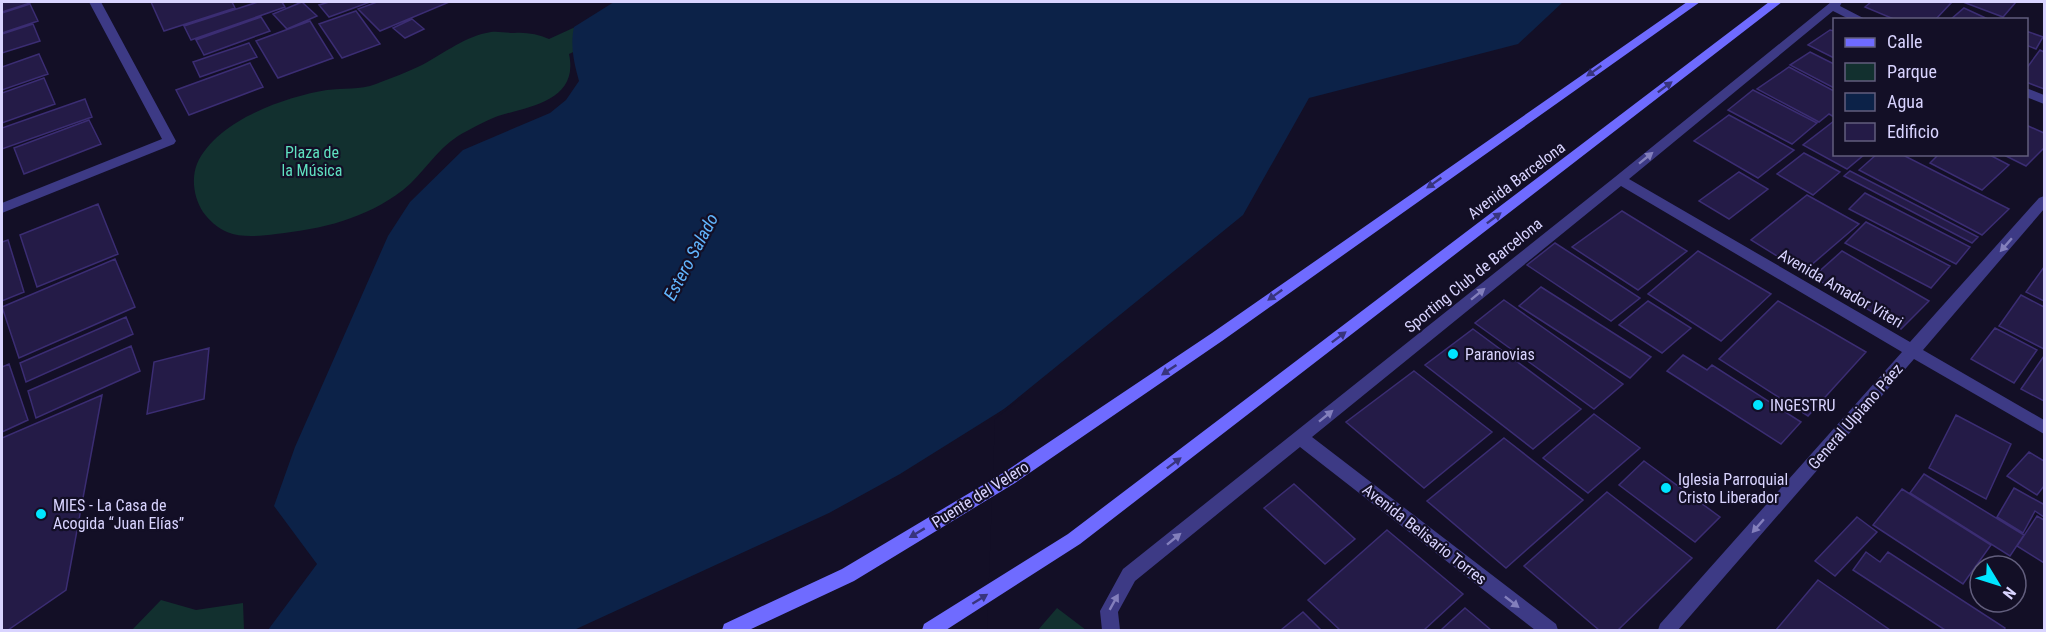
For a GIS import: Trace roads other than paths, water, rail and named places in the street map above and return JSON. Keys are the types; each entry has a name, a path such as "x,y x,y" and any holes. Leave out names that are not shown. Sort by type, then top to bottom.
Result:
{"main road":[{"name":"Puente del Velero","path":"731,630 848,574 1009,478 1217,337 1694,2"},
{"name":"Avenida Barcelona","path":"931,630 1074,539 1776,2"}],"street":[{"path":"2,208 169,141 95,2"},
{"path":"1834,4 1858,18"},
{"name":"Sporting Club de Barcelona","path":"1111,630 1109,611 1129,575 1620,180 1834,4"},
{"path":"2028,93 2044,100"},
{"name":"Avenida Amador Viteri","path":"1620,180 2044,428"},
{"name":"General Ulpiano Páez","path":"1667,630 2044,201"},
{"name":"Avenida Belisario Torres","path":"1300,437 1549,630"}],"water":[{"name":"Estero Salado","path":"614,2 1563,2 1518,44 1309,98 1243,215 993,418 984,630 268,630 317,564 274,506 295,447 388,236 410,202 463,150 550,113 566,100 579,81 574,61 574,27"}],"place":[{"name":"Paranovias","path":"1453,354"},
{"name":"INGESTRU","path":"1758,405"},
{"name":"Iglesia Parroquial Cristo Liberador","path":"1666,488"},
{"name":"MIES - La Casa de Acogida “Juan Elías”","path":"41,514"}],"park label":[{"name":"Plaza de la Música","path":"312,161"}]}
